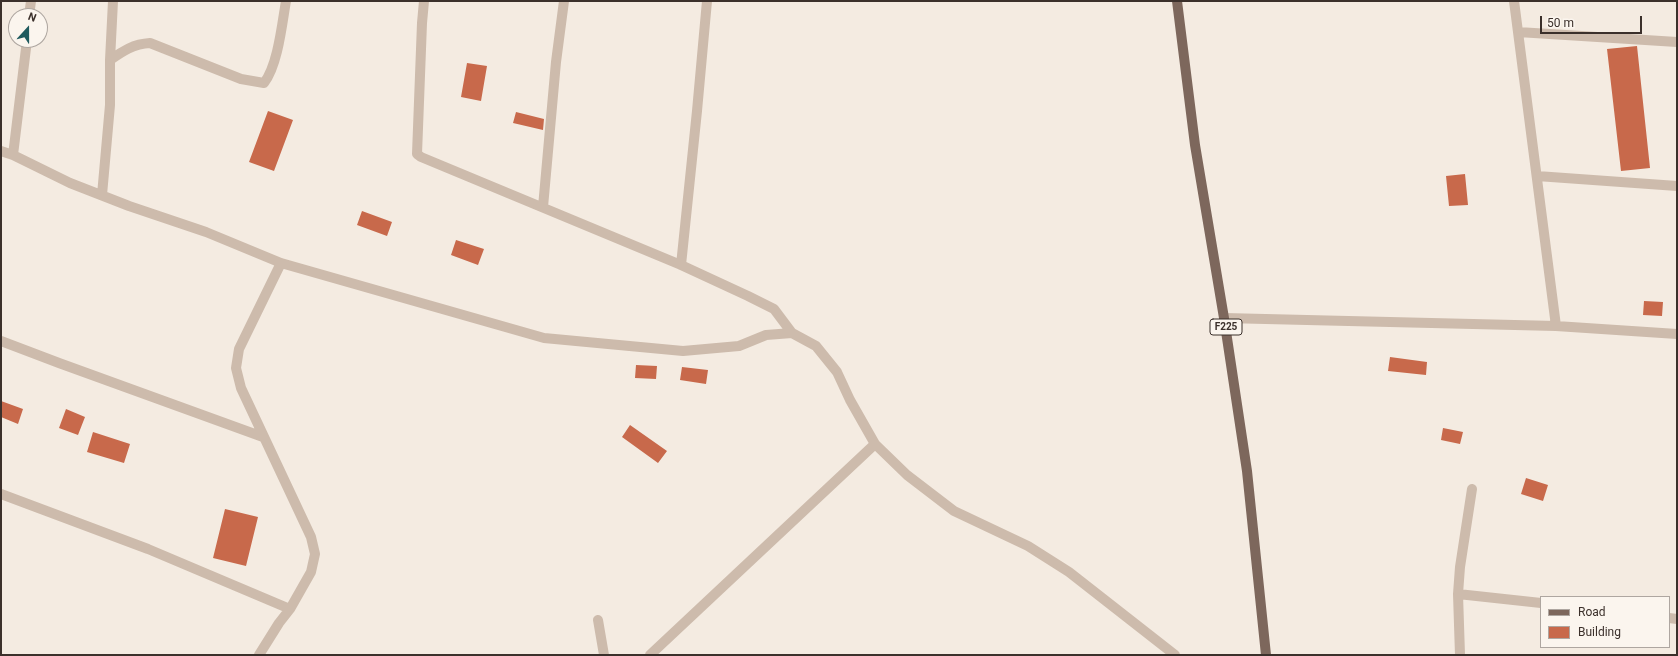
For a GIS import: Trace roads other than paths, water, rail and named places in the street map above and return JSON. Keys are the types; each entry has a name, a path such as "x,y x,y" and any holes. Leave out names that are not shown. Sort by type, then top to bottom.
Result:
{"main road":[{"name":"F225","path":"1177,1 1195,145 1224,318 1247,471 1266,655"}],"street":[{"path":"102,195 110,106 110,60 113,1"},
{"path":"110,60 128,48 138,44 150,43 241,79 264,83 270,76 274,64 286,1"},
{"path":"424,1 417,154 421,157 681,265 774,309 792,333 816,346 837,372 850,400 875,444 907,475 954,511 1028,546 1069,572 1175,655"},
{"path":"543,208 556,62 564,1"},
{"path":"681,265 707,1"},
{"path":"1514,1 1556,326"},
{"path":"1518,32 1677,42"},
{"path":"13,155 26,48"},
{"path":"1,151 13,155 70,183 129,206 206,232 281,263 544,338 683,351 740,346 766,334 792,333"},
{"path":"1537,176 1677,186"},
{"path":"260,655 279,623 290,609 311,572 315,554 311,536 241,388 236,368 240,349 281,263"},
{"path":"1224,318 1556,326 1677,334"},
{"path":"1,340 59,363 263,437"},
{"path":"650,655 875,444"},
{"path":"1460,655 1458,594 1460,567 1472,489"},
{"path":"1,494 148,549 290,609"},
{"path":"1458,594 1540,603"},
{"path":"598,620 604,655"}]}
